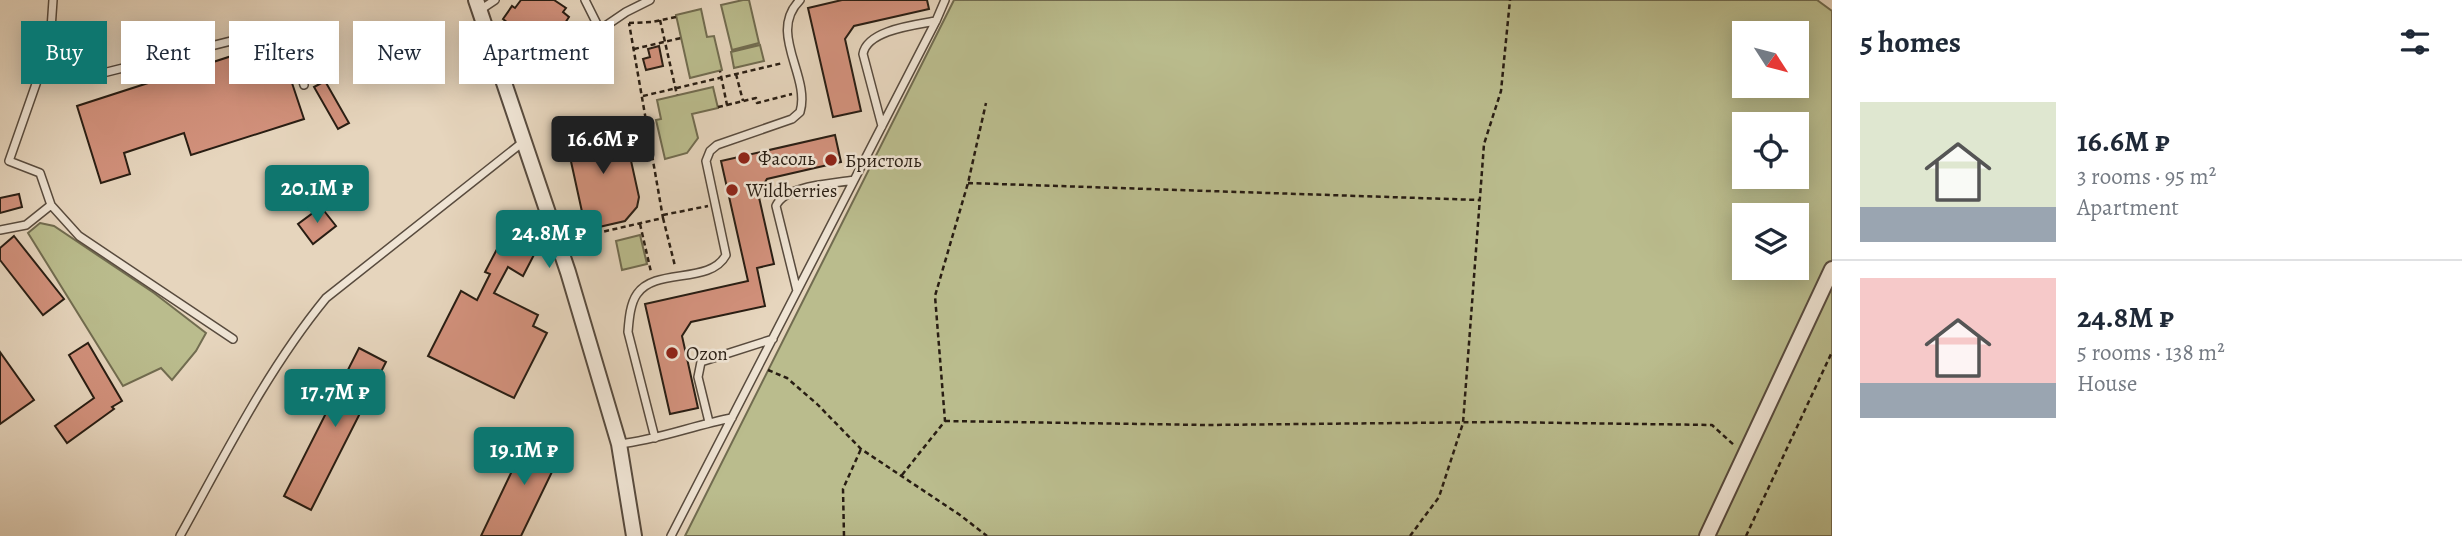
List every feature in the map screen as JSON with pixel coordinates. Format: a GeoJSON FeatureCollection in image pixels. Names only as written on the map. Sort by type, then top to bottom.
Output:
{"type":"FeatureCollection","features":[{"type":"Feature","properties":{"kind":"street"},"geometry":{"type":"LineString","coordinates":[[505,84],[557,240],[619,444],[634,536]]}},
{"type":"Feature","properties":{"kind":"street"},"geometry":{"type":"LineString","coordinates":[[1707,536],[1832,269]]}},
{"type":"Feature","properties":{"kind":"lane"},"geometry":{"type":"LineString","coordinates":[[52,21],[53,0]]}},
{"type":"Feature","properties":{"kind":"lane"},"geometry":{"type":"LineString","coordinates":[[478,5],[495,0]]}},
{"type":"Feature","properties":{"kind":"lane"},"geometry":{"type":"LineString","coordinates":[[585,0],[596,21]]}},
{"type":"Feature","properties":{"kind":"lane"},"geometry":{"type":"LineString","coordinates":[[613,21],[650,0]]}},
{"type":"Feature","properties":{"kind":"lane"},"geometry":{"type":"LineString","coordinates":[[655,438],[628,332],[629,317],[638,293],[654,282],[713,269],[722,262],[726,254],[706,160],[717,145],[792,119],[800,112],[803,103],[786,33],[790,15],[800,0]]}},
{"type":"Feature","properties":{"kind":"lane"},"geometry":{"type":"LineString","coordinates":[[671,536],[936,21],[944,0]]}},
{"type":"Feature","properties":{"kind":"lane"},"geometry":{"type":"LineString","coordinates":[[882,127],[863,54],[864,46],[874,37],[888,32],[936,21]]}},
{"type":"Feature","properties":{"kind":"lane"},"geometry":{"type":"LineString","coordinates":[[107,72],[286,27],[304,85]]}},
{"type":"Feature","properties":{"kind":"lane"},"geometry":{"type":"LineString","coordinates":[[9,161],[35,84]]}},
{"type":"Feature","properties":{"kind":"lane"},"geometry":{"type":"LineString","coordinates":[[180,536],[270,377],[305,323],[326,298],[523,142]]}},
{"type":"Feature","properties":{"kind":"lane"},"geometry":{"type":"LineString","coordinates":[[0,164],[9,161],[40,173],[51,205],[79,236],[233,339]]}},
{"type":"Feature","properties":{"kind":"lane"},"geometry":{"type":"LineString","coordinates":[[797,292],[776,205],[778,200],[790,191],[854,180]]}},
{"type":"Feature","properties":{"kind":"lane"},"geometry":{"type":"LineString","coordinates":[[0,230],[26,225],[51,205]]}},
{"type":"Feature","properties":{"kind":"lane"},"geometry":{"type":"LineString","coordinates":[[709,422],[698,377],[701,362],[774,339]]}},
{"type":"Feature","properties":{"kind":"lane"},"geometry":{"type":"LineString","coordinates":[[619,444],[655,438],[732,418]]}},
{"type":"Feature","properties":{"kind":"path"},"geometry":{"type":"LineString","coordinates":[[1410,536],[1439,497],[1463,423],[1485,144],[1501,91],[1510,0]]}},
{"type":"Feature","properties":{"kind":"path"},"geometry":{"type":"LineString","coordinates":[[626,12],[663,217],[678,276]]}},
{"type":"Feature","properties":{"kind":"path"},"geometry":{"type":"LineString","coordinates":[[629,23],[676,17]]}},
{"type":"Feature","properties":{"kind":"path"},"geometry":{"type":"LineString","coordinates":[[660,20],[677,95]]}},
{"type":"Feature","properties":{"kind":"path"},"geometry":{"type":"LineString","coordinates":[[634,49],[681,38]]}},
{"type":"Feature","properties":{"kind":"path"},"geometry":{"type":"LineString","coordinates":[[643,96],[793,61]]}},
{"type":"Feature","properties":{"kind":"path"},"geometry":{"type":"LineString","coordinates":[[720,71],[727,105]]}},
{"type":"Feature","properties":{"kind":"path"},"geometry":{"type":"LineString","coordinates":[[736,74],[743,101]]}},
{"type":"Feature","properties":{"kind":"path"},"geometry":{"type":"LineString","coordinates":[[718,107],[756,98],[757,103],[801,92]]}},
{"type":"Feature","properties":{"kind":"path"},"geometry":{"type":"LineString","coordinates":[[902,475],[945,421],[935,296],[968,183],[986,103]]}},
{"type":"Feature","properties":{"kind":"path"},"geometry":{"type":"LineString","coordinates":[[968,183],[1480,201]]}},
{"type":"Feature","properties":{"kind":"path"},"geometry":{"type":"LineString","coordinates":[[557,240],[577,239],[716,205]]}},
{"type":"Feature","properties":{"kind":"path"},"geometry":{"type":"LineString","coordinates":[[640,224],[654,282]]}},
{"type":"Feature","properties":{"kind":"path"},"geometry":{"type":"LineString","coordinates":[[1746,536],[1832,352]]}},
{"type":"Feature","properties":{"kind":"path"},"geometry":{"type":"LineString","coordinates":[[759,366],[787,378],[861,449],[960,514],[987,536]]}},
{"type":"Feature","properties":{"kind":"path"},"geometry":{"type":"LineString","coordinates":[[945,421],[1206,425],[1713,425],[1745,455]]}},
{"type":"Feature","properties":{"kind":"path"},"geometry":{"type":"LineString","coordinates":[[844,536],[843,489],[861,449]]}},
{"type":"Feature","properties":{"kind":"green space"},"geometry":{"type":"Polygon","coordinates":[[[749,0],[759,43],[732,50],[721,5],[749,0]]]}},
{"type":"Feature","properties":{"kind":"green space"},"geometry":{"type":"Polygon","coordinates":[[[954,0],[1817,0],[1832,11],[1832,536],[685,536],[954,0]]]}},
{"type":"Feature","properties":{"kind":"green space"},"geometry":{"type":"Polygon","coordinates":[[[701,9],[707,37],[714,36],[722,70],[690,78],[676,15],[701,9]]]}},
{"type":"Feature","properties":{"kind":"green space"},"geometry":{"type":"Polygon","coordinates":[[[760,45],[764,61],[734,68],[731,52],[760,45]]]}},
{"type":"Feature","properties":{"kind":"green space"},"geometry":{"type":"Polygon","coordinates":[[[713,87],[718,108],[692,114],[698,138],[687,153],[665,159],[656,120],[661,119],[657,100],[713,87]]]}},
{"type":"Feature","properties":{"kind":"green space"},"geometry":{"type":"Polygon","coordinates":[[[40,223],[54,226],[154,293],[206,333],[196,351],[172,380],[161,368],[123,386],[28,233],[40,223]]]}},
{"type":"Feature","properties":{"kind":"green space"},"geometry":{"type":"Polygon","coordinates":[[[640,235],[647,264],[622,270],[616,241],[640,235]]]}},
{"type":"Feature","properties":{"kind":"building"},"geometry":{"type":"Polygon","coordinates":[[[521,0],[554,0],[566,8],[563,12],[569,17],[566,21],[503,19],[512,6],[515,8],[521,0]]]}},
{"type":"Feature","properties":{"kind":"building"},"geometry":{"type":"Polygon","coordinates":[[[842,0],[927,0],[929,9],[854,26],[845,39],[861,111],[833,117],[808,8],[842,0]]]}},
{"type":"Feature","properties":{"kind":"building"},"geometry":{"type":"Polygon","coordinates":[[[659,46],[663,66],[646,70],[643,59],[650,57],[648,49],[659,46]]]}},
{"type":"Feature","properties":{"kind":"building"},"geometry":{"type":"Polygon","coordinates":[[[229,57],[229,84],[292,84],[304,119],[191,155],[184,133],[124,153],[130,174],[101,183],[77,106],[145,84],[215,84],[215,61],[229,57]]]}},
{"type":"Feature","properties":{"kind":"building"},"geometry":{"type":"Polygon","coordinates":[[[327,84],[349,123],[338,129],[314,87],[327,84]]]}},
{"type":"Feature","properties":{"kind":"building"},"geometry":{"type":"Polygon","coordinates":[[[604,126],[621,131],[626,138],[639,197],[637,207],[625,221],[586,230],[565,134],[604,126]]]}},
{"type":"Feature","properties":{"kind":"building"},"geometry":{"type":"Polygon","coordinates":[[[835,135],[841,162],[767,179],[758,193],[774,264],[757,268],[765,306],[691,322],[682,336],[698,408],[670,414],[645,304],[748,281],[721,161],[835,135]]]}},
{"type":"Feature","properties":{"kind":"building"},"geometry":{"type":"Polygon","coordinates":[[[19,194],[22,207],[0,213],[0,198],[19,194]]]}},
{"type":"Feature","properties":{"kind":"building"},"geometry":{"type":"Polygon","coordinates":[[[321,207],[336,226],[313,244],[298,224],[321,207]]]}},
{"type":"Feature","properties":{"kind":"building"},"geometry":{"type":"Polygon","coordinates":[[[507,230],[538,247],[523,276],[508,267],[494,293],[538,315],[533,326],[547,333],[514,398],[428,356],[461,291],[477,300],[490,274],[485,272],[507,230]]]}},
{"type":"Feature","properties":{"kind":"building"},"geometry":{"type":"Polygon","coordinates":[[[14,236],[64,299],[43,315],[0,260],[0,248],[14,236]]]}},
{"type":"Feature","properties":{"kind":"building"},"geometry":{"type":"Polygon","coordinates":[[[88,343],[122,401],[67,443],[55,426],[94,398],[69,355],[88,343]]]}},
{"type":"Feature","properties":{"kind":"building"},"geometry":{"type":"Polygon","coordinates":[[[359,348],[386,362],[311,510],[284,496],[359,348]]]}},
{"type":"Feature","properties":{"kind":"building"},"geometry":{"type":"Polygon","coordinates":[[[0,352],[34,400],[0,424],[0,352]]]}},
{"type":"Feature","properties":{"kind":"building"},"geometry":{"type":"Polygon","coordinates":[[[531,431],[564,447],[521,536],[481,536],[531,431]]]}},
{"type":"Feature","properties":{"kind":"place","name":"Фасоль"},"geometry":{"type":"Point","coordinates":[744,158]}},
{"type":"Feature","properties":{"kind":"place","name":"Бристоль"},"geometry":{"type":"Point","coordinates":[831,160]}},
{"type":"Feature","properties":{"kind":"place","name":"Wildberries"},"geometry":{"type":"Point","coordinates":[732,190]}},
{"type":"Feature","properties":{"kind":"place","name":"Ozon"},"geometry":{"type":"Point","coordinates":[672,353]}}]}
